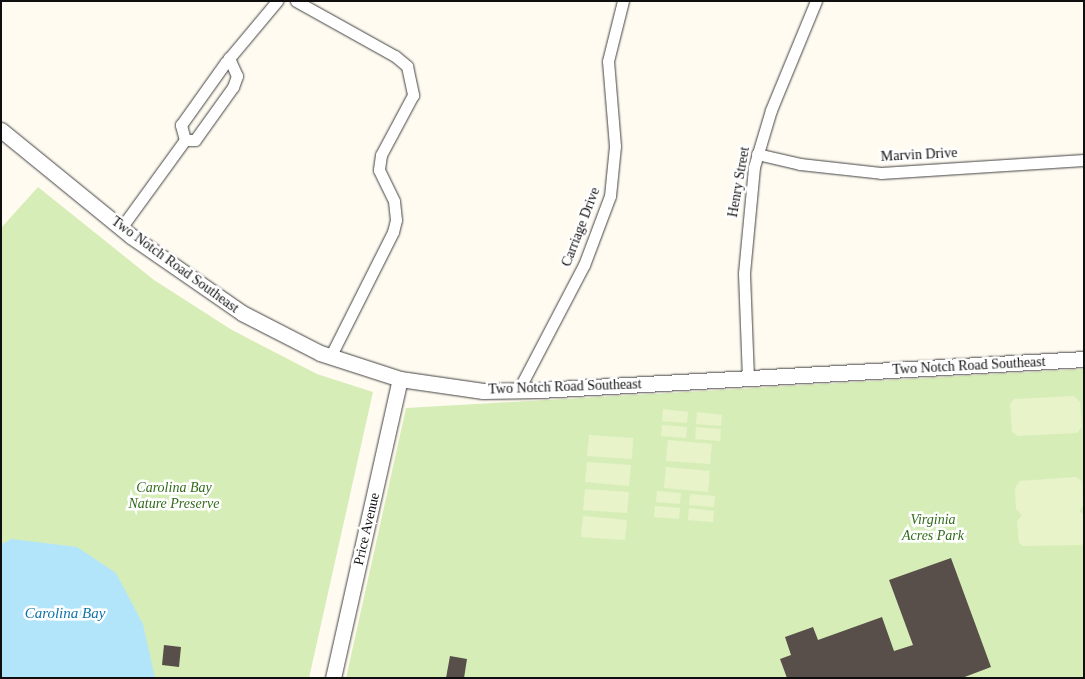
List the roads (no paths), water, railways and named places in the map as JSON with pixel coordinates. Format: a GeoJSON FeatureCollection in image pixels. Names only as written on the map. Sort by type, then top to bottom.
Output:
{"type":"FeatureCollection","features":[{"type":"Feature","properties":{"kind":"street"},"geometry":{"type":"LineString","coordinates":[[185,140],[181,125],[229,58],[277,1]]}},
{"type":"Feature","properties":{"kind":"street"},"geometry":{"type":"LineString","coordinates":[[296,1],[395,56],[407,66],[413,95],[381,155],[379,170],[394,202],[396,220],[393,232],[330,357]]}},
{"type":"Feature","properties":{"kind":"street","name":"Carriage Drive"},"geometry":{"type":"LineString","coordinates":[[518,391],[584,265],[610,196],[615,146],[608,60],[623,1]]}},
{"type":"Feature","properties":{"kind":"street","name":"Henry Street"},"geometry":{"type":"LineString","coordinates":[[748,378],[745,248],[757,154],[781,82],[816,1]]}},
{"type":"Feature","properties":{"kind":"street"},"geometry":{"type":"LineString","coordinates":[[185,140],[195,140],[232,87],[237,76],[229,58]]}},
{"type":"Feature","properties":{"kind":"street","name":"Two Notch Road Southeast"},"geometry":{"type":"LineString","coordinates":[[1,130],[121,228],[242,313],[330,357],[400,379],[455,388],[518,391],[1084,359]]}},
{"type":"Feature","properties":{"kind":"street"},"geometry":{"type":"LineString","coordinates":[[121,228],[185,140]]}},
{"type":"Feature","properties":{"kind":"street","name":"Marvin Drive"},"geometry":{"type":"LineString","coordinates":[[757,154],[800,164],[881,173],[1084,160]]}},
{"type":"Feature","properties":{"kind":"street","name":"Price Avenue"},"geometry":{"type":"LineString","coordinates":[[333,678],[400,379]]}},
{"type":"Feature","properties":{"kind":"water","name":"Carolina Bay"},"geometry":{"type":"Polygon","coordinates":[[[12,539],[77,547],[116,573],[143,624],[155,678],[1,678],[1,544],[12,539]]]}},
{"type":"Feature","properties":{"kind":"park label","name":"Carolina Bay Nature Preserve"},"geometry":{"type":"Point","coordinates":[174,496]}},
{"type":"Feature","properties":{"kind":"park label","name":"Virginia Acres Park"},"geometry":{"type":"Point","coordinates":[933,528]}}]}
